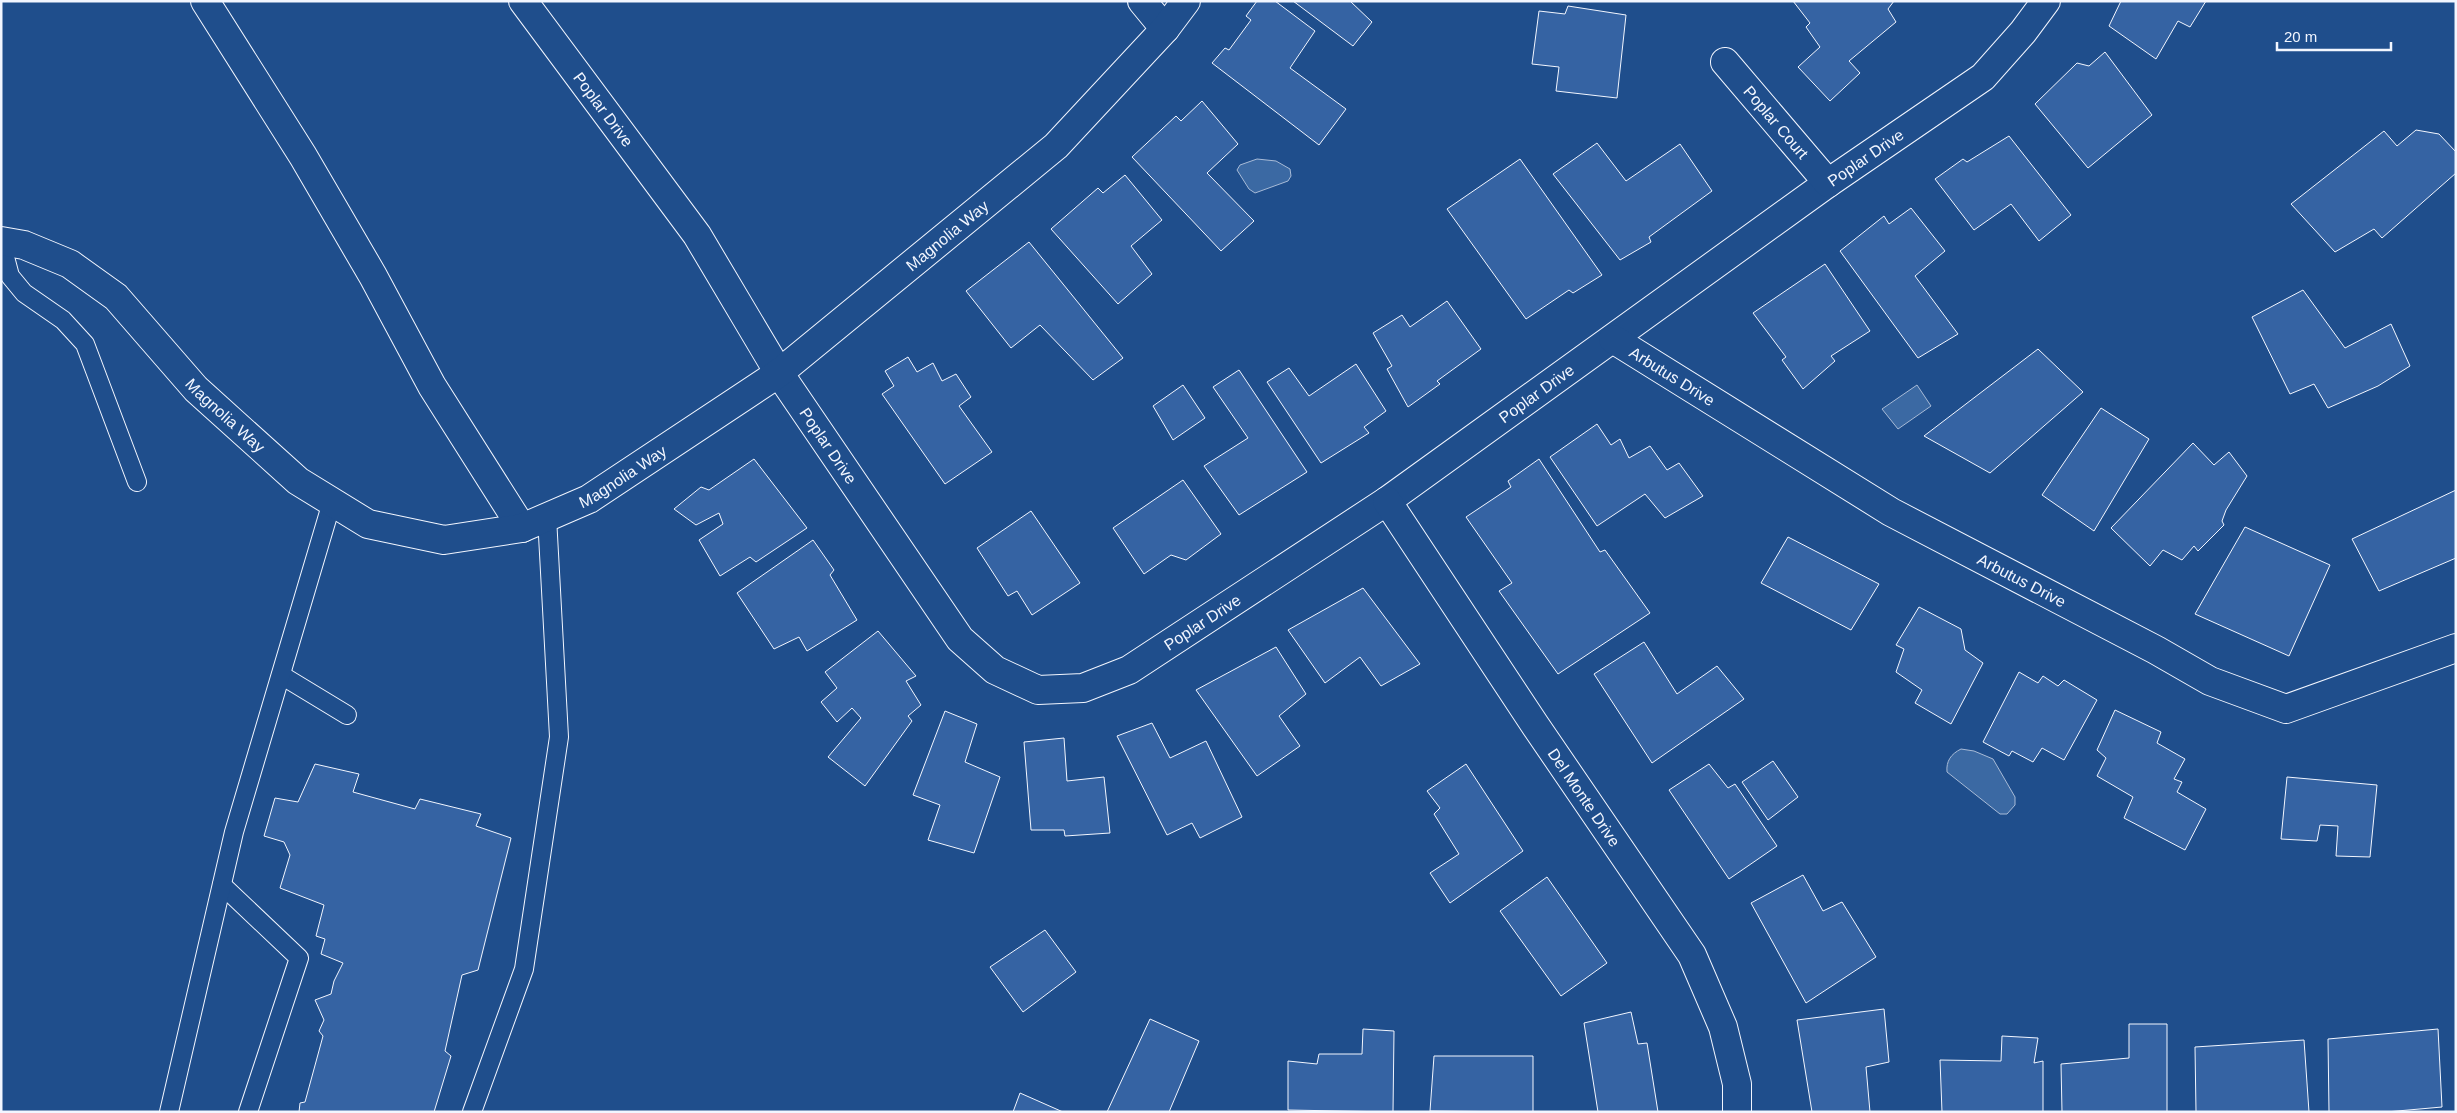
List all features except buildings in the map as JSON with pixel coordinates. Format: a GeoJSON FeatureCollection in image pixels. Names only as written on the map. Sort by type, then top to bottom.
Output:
{"type":"FeatureCollection","features":[{"type":"Feature","properties":{"kind":"street"},"geometry":{"type":"LineString","coordinates":[[205,1],[303,156],[373,276],[432,386],[522,528]]}},
{"type":"Feature","properties":{"kind":"street","name":"Poplar Drive"},"geometry":{"type":"LineString","coordinates":[[523,1],[697,235],[779,372],[960,639],[995,670],[1038,690],[1083,688],[1129,670],[1387,500],[1828,183],[1982,77],[2023,32],[2046,1]]}},
{"type":"Feature","properties":{"kind":"street"},"geometry":{"type":"LineString","coordinates":[[1142,1],[1165,29]]}},
{"type":"Feature","properties":{"kind":"street","name":"Magnolia Way"},"geometry":{"type":"LineString","coordinates":[[1,242],[24,245],[70,264],[116,297],[196,389],[298,480],[368,524],[444,540],[522,528],[589,499],[779,372],[1056,146],[1165,29],[1186,1]]}},
{"type":"Feature","properties":{"kind":"street","name":"Poplar Court"},"geometry":{"type":"LineString","coordinates":[[1725,62],[1828,183]]}},
{"type":"Feature","properties":{"kind":"street","name":"Arbutus Drive"},"geometry":{"type":"LineString","coordinates":[[1613,339],[1891,512],[2156,650],[2210,681],[2277,706],[2286,709],[2456,648]]}},
{"type":"Feature","properties":{"kind":"street","name":"Del Monte Drive"},"geometry":{"type":"LineString","coordinates":[[1387,500],[1535,725],[1692,955],[1723,1027],[1737,1084],[1738,1112]]}},
{"type":"Feature","properties":{"kind":"lane"},"geometry":{"type":"LineString","coordinates":[[1,242],[10,276],[24,293],[63,320],[85,344],[137,482]]}},
{"type":"Feature","properties":{"kind":"lane"},"geometry":{"type":"LineString","coordinates":[[169,1112],[234,832],[332,502]]}},
{"type":"Feature","properties":{"kind":"lane"},"geometry":{"type":"LineString","coordinates":[[472,1112],[524,969],[559,737],[547,517]]}},
{"type":"Feature","properties":{"kind":"lane"},"geometry":{"type":"LineString","coordinates":[[281,675],[347,715]]}},
{"type":"Feature","properties":{"kind":"lane"},"geometry":{"type":"LineString","coordinates":[[222,885],[299,958],[248,1112]]}},
{"type":"Feature","properties":{"kind":"water"},"geometry":{"type":"Polygon","coordinates":[[[1257,159],[1276,161],[1290,169],[1291,176],[1288,181],[1255,193],[1249,189],[1237,170],[1240,165],[1257,159]]]}},
{"type":"Feature","properties":{"kind":"water"},"geometry":{"type":"Polygon","coordinates":[[[1917,385],[1931,406],[1898,429],[1882,409],[1917,385]]]}},
{"type":"Feature","properties":{"kind":"water"},"geometry":{"type":"Polygon","coordinates":[[[1961,749],[1974,751],[1993,759],[2015,797],[2015,805],[2007,814],[2000,814],[1947,772],[1947,764],[1950,758],[1961,749]]]}}]}
